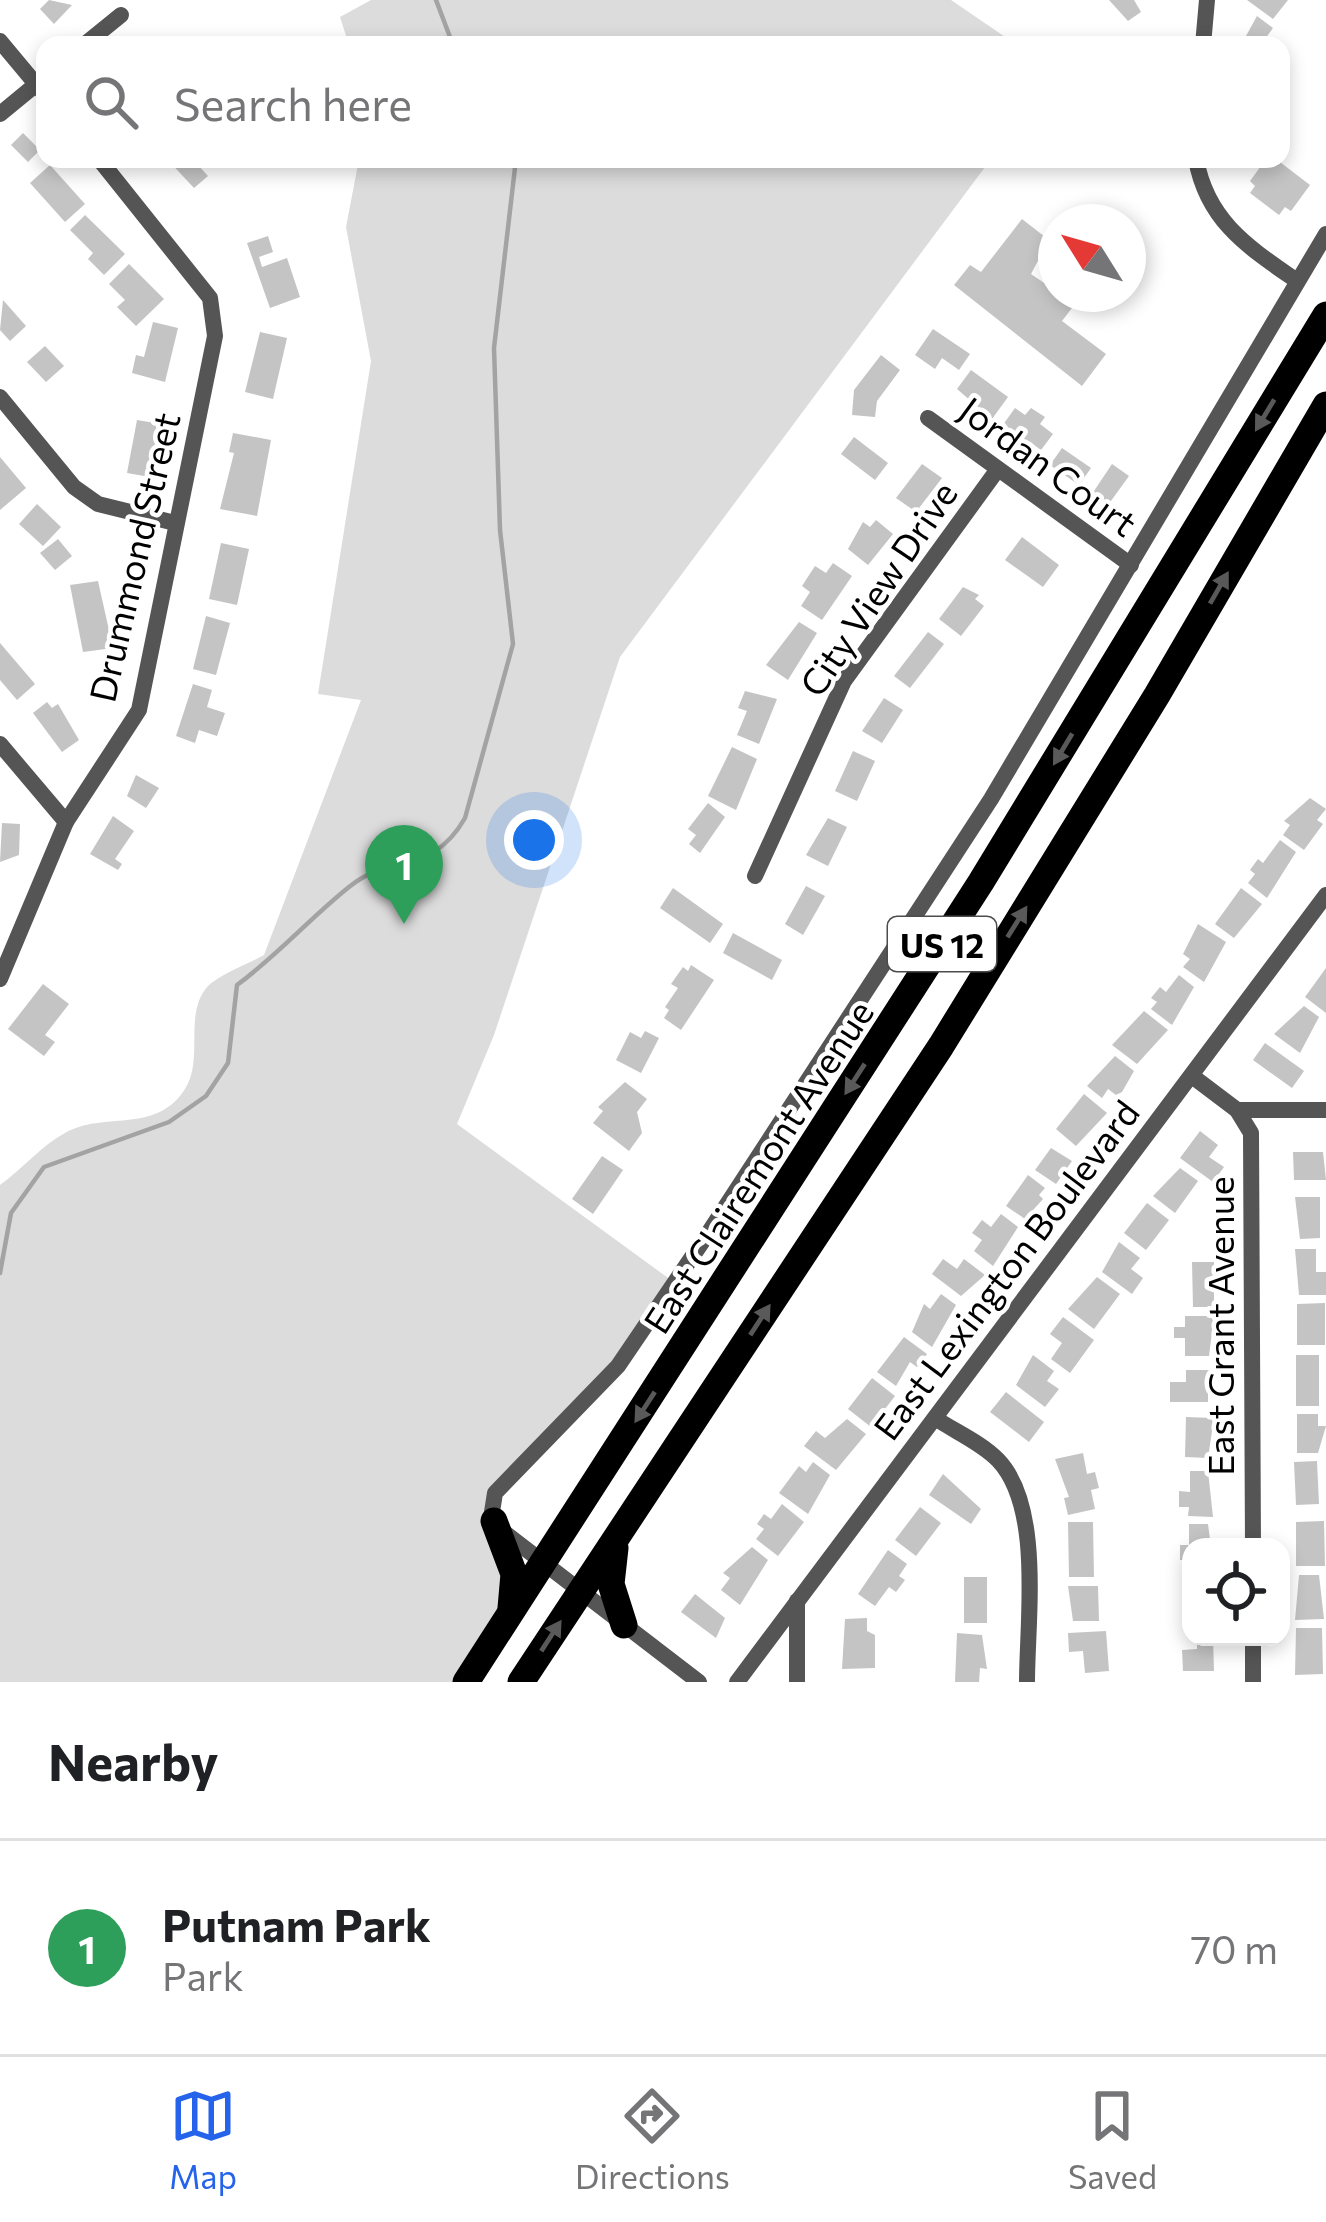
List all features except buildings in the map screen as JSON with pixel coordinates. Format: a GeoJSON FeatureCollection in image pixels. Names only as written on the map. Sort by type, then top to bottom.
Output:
{"type":"FeatureCollection","features":[{"type":"Feature","properties":{"kind":"main road","name":"East Clairemont Avenue"},"geometry":{"type":"LineString","coordinates":[[466,1682],[981,882],[1326,315]]}},
{"type":"Feature","properties":{"kind":"main road","name":"US 12"},"geometry":{"type":"LineString","coordinates":[[521,1682],[941,1046],[1157,694],[1326,405]]}},
{"type":"Feature","properties":{"kind":"main road"},"geometry":{"type":"LineString","coordinates":[[494,1521],[514,1574],[511,1614]]}},
{"type":"Feature","properties":{"kind":"main road"},"geometry":{"type":"LineString","coordinates":[[616,1536],[611,1584],[624,1625]]}},
{"type":"Feature","properties":{"kind":"street"},"geometry":{"type":"LineString","coordinates":[[1204,36],[1207,0]]}},
{"type":"Feature","properties":{"kind":"street"},"geometry":{"type":"LineString","coordinates":[[95,36],[121,15]]}},
{"type":"Feature","properties":{"kind":"street"},"geometry":{"type":"LineString","coordinates":[[0,40],[36,79]]}},
{"type":"Feature","properties":{"kind":"street"},"geometry":{"type":"LineString","coordinates":[[0,114],[36,89]]}},
{"type":"Feature","properties":{"kind":"street","name":"Drummond Street"},"geometry":{"type":"LineString","coordinates":[[0,979],[67,822],[139,710],[215,336],[210,298],[106,168]]}},
{"type":"Feature","properties":{"kind":"street"},"geometry":{"type":"LineString","coordinates":[[1198,168],[1209,206],[1224,226],[1297,281]]}},
{"type":"Feature","properties":{"kind":"street"},"geometry":{"type":"LineString","coordinates":[[699,1682],[494,1521],[492,1503],[501,1484],[618,1366],[709,1232],[929,897],[1326,234]]}},
{"type":"Feature","properties":{"kind":"street"},"geometry":{"type":"LineString","coordinates":[[0,397],[74,487],[98,504],[175,523]]}},
{"type":"Feature","properties":{"kind":"street","name":"Jordan Court"},"geometry":{"type":"LineString","coordinates":[[928,418],[1131,566]]}},
{"type":"Feature","properties":{"kind":"street","name":"City View Drive"},"geometry":{"type":"LineString","coordinates":[[755,876],[844,681],[998,470]]}},
{"type":"Feature","properties":{"kind":"street"},"geometry":{"type":"LineString","coordinates":[[0,744],[67,822]]}},
{"type":"Feature","properties":{"kind":"street","name":"East Lexington Boulevard"},"geometry":{"type":"LineString","coordinates":[[736,1682],[1326,895]]}},
{"type":"Feature","properties":{"kind":"street"},"geometry":{"type":"LineString","coordinates":[[1192,1076],[1237,1110],[1326,1110]]}},
{"type":"Feature","properties":{"kind":"street","name":"East Grant Avenue"},"geometry":{"type":"LineString","coordinates":[[1237,1110],[1251,1133],[1253,1538]]}},
{"type":"Feature","properties":{"kind":"street"},"geometry":{"type":"LineString","coordinates":[[935,1418],[998,1461],[1020,1498],[1028,1549],[1027,1682]]}},
{"type":"Feature","properties":{"kind":"street"},"geometry":{"type":"LineString","coordinates":[[796,1600],[796,1682]]}},
{"type":"Feature","properties":{"kind":"street"},"geometry":{"type":"LineString","coordinates":[[1253,1646],[1253,1682]]}},
{"type":"Feature","properties":{"kind":"shaded area"},"geometry":{"type":"Polygon","coordinates":[[[371,0],[951,0],[1004,36],[346,36],[340,17],[371,0]]]}},
{"type":"Feature","properties":{"kind":"shaded area"},"geometry":{"type":"Polygon","coordinates":[[[357,168],[984,168],[620,657],[494,1035],[457,1124],[675,1283],[640,1336],[495,1493],[514,1574],[463,1682],[0,1682],[0,1185],[65,1133],[157,1113],[183,1092],[193,1066],[200,998],[213,982],[264,955],[361,700],[318,694],[371,361],[346,227],[357,168]]]}},
{"type":"Feature","properties":{"kind":"waterway"},"geometry":{"type":"LineString","coordinates":[[436,0],[450,36]]}},
{"type":"Feature","properties":{"kind":"waterway"},"geometry":{"type":"LineString","coordinates":[[0,1273],[11,1213],[44,1167],[169,1122],[206,1096],[228,1063],[237,985],[349,887],[365,876],[439,848],[465,818],[513,644],[500,530],[494,348],[515,168]]}},
{"type":"Feature","properties":{"kind":"place","name":"Putnam Park"},"geometry":{"type":"Point","coordinates":[404,924]}}]}
